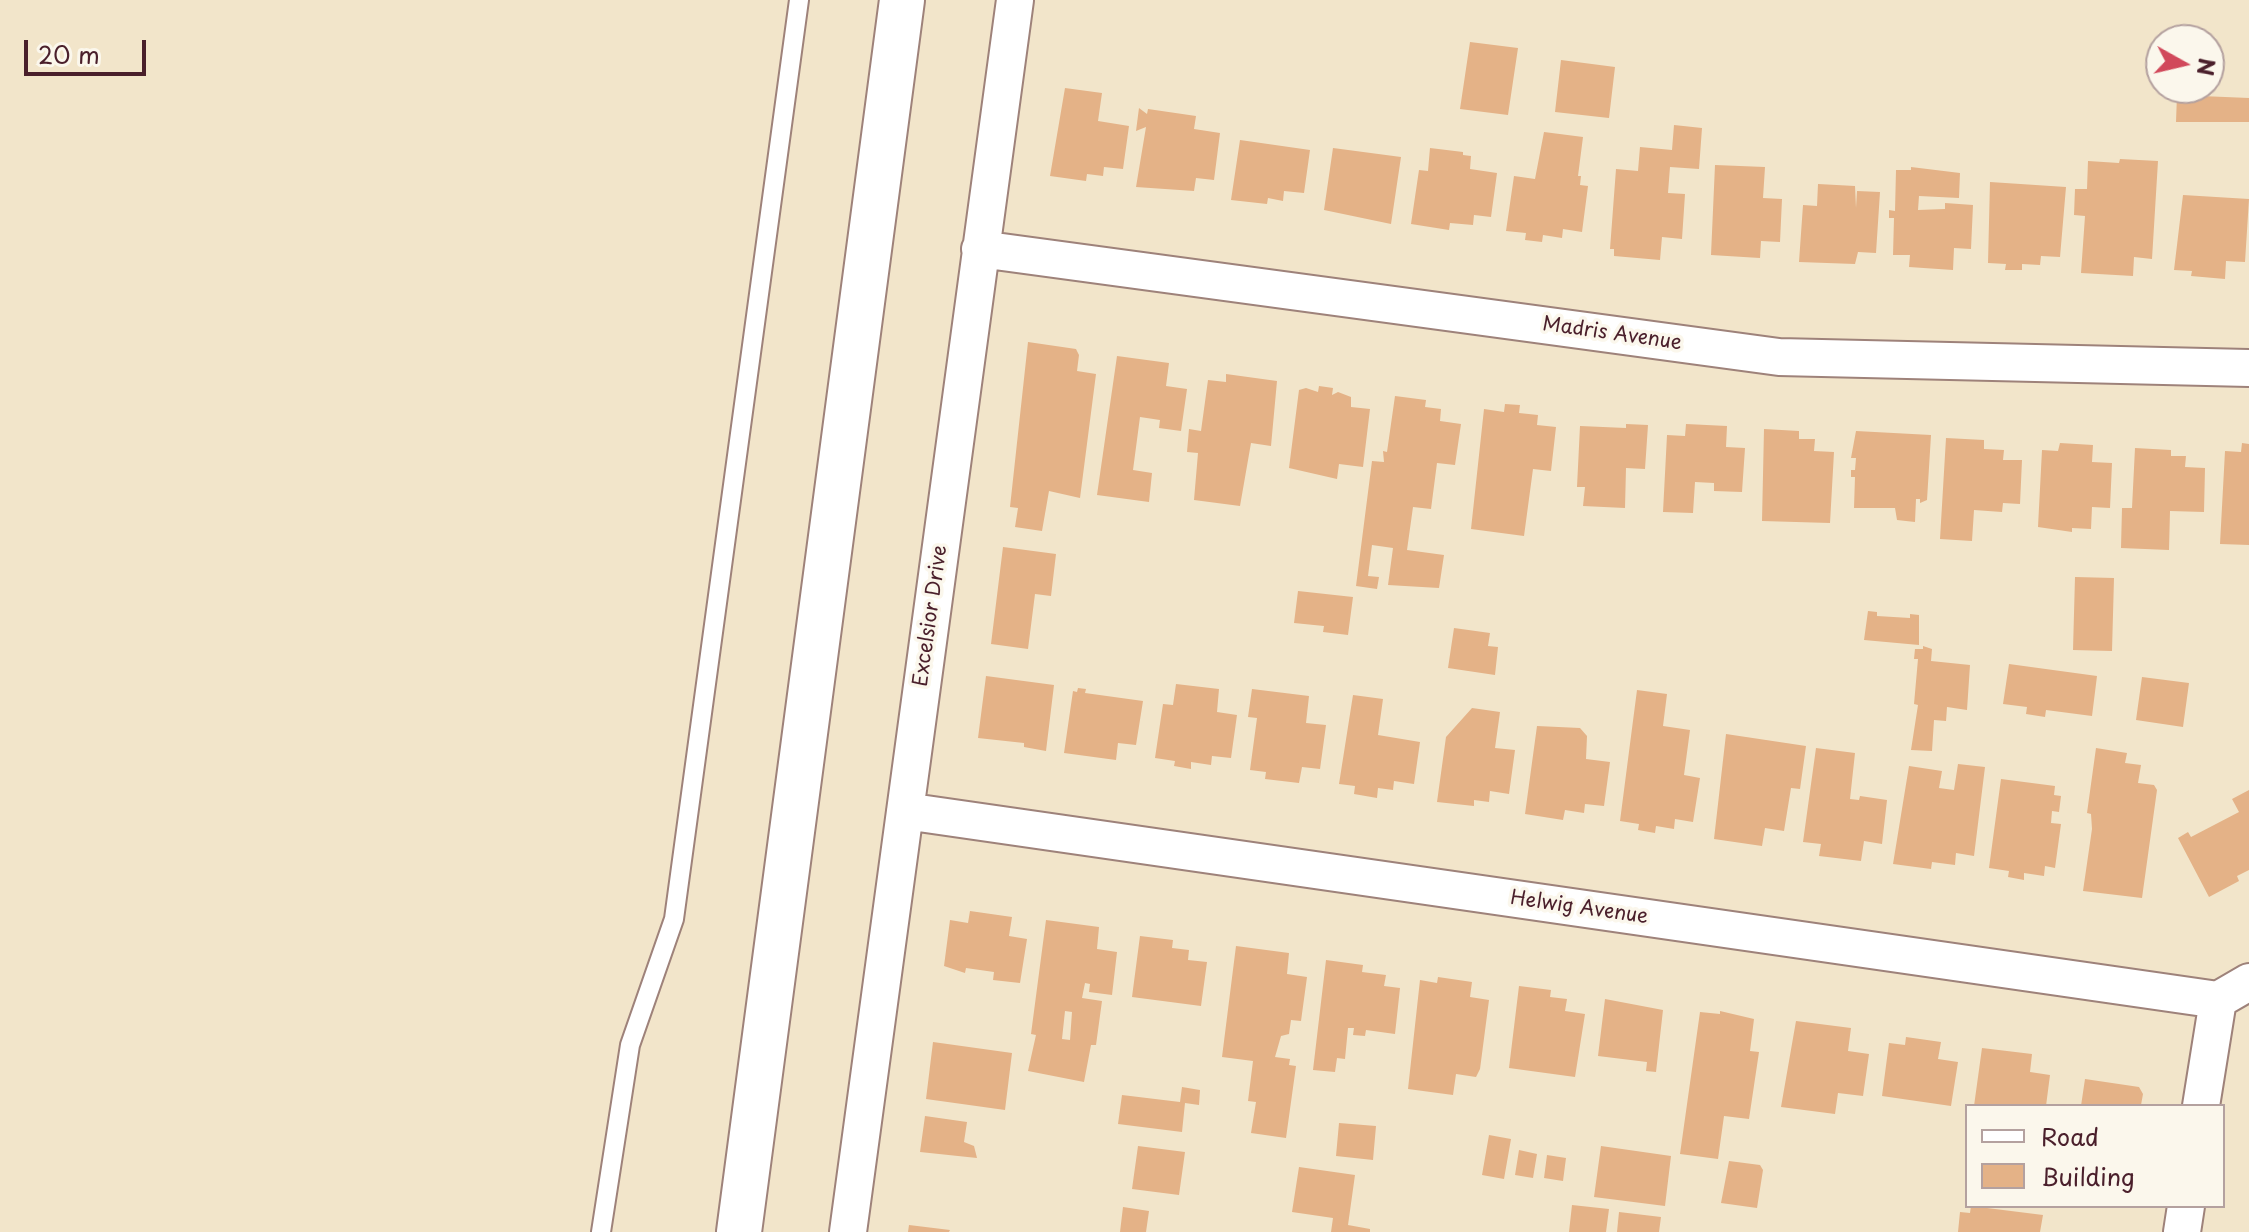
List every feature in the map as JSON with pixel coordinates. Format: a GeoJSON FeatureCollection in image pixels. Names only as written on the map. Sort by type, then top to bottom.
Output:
{"type":"FeatureCollection","features":[{"type":"Feature","properties":{"kind":"main road"},"geometry":{"type":"LineString","coordinates":[[739,1232],[902,0]]}},
{"type":"Feature","properties":{"kind":"street","name":"Excelsior Drive"},"geometry":{"type":"LineString","coordinates":[[848,1232],[1015,0]]}},
{"type":"Feature","properties":{"kind":"street","name":"Madris Avenue"},"geometry":{"type":"LineString","coordinates":[[980,249],[1779,357],[2249,368]]}},
{"type":"Feature","properties":{"kind":"street","name":"Helwig Avenue"},"geometry":{"type":"LineString","coordinates":[[905,811],[2218,1000]]}},
{"type":"Feature","properties":{"kind":"street"},"geometry":{"type":"LineString","coordinates":[[2201,1104],[2218,1000],[2249,982]]}},
{"type":"Feature","properties":{"kind":"street"},"geometry":{"type":"LineString","coordinates":[[2182,1232],[2186,1208]]}},
{"type":"Feature","properties":{"kind":"lane"},"geometry":{"type":"LineString","coordinates":[[601,1232],[630,1045],[674,919],[799,0]]}},
{"type":"Feature","properties":{"kind":"building"},"geometry":{"type":"Polygon","coordinates":[[[1470,42],[1518,48],[1508,115],[1460,109],[1470,42]]]}},
{"type":"Feature","properties":{"kind":"building"},"geometry":{"type":"Polygon","coordinates":[[[1561,60],[1615,67],[1609,118],[1555,112],[1561,60]]]}},
{"type":"Feature","properties":{"kind":"building"},"geometry":{"type":"Polygon","coordinates":[[[1065,88],[1102,93],[1098,121],[1129,126],[1123,169],[1104,167],[1103,176],[1087,174],[1086,181],[1050,176],[1065,88]]]}},
{"type":"Feature","properties":{"kind":"building"},"geometry":{"type":"Polygon","coordinates":[[[2225,97],[2249,98],[2249,122],[2176,122],[2177,104],[2225,104],[2225,97]]]}},
{"type":"Feature","properties":{"kind":"building"},"geometry":{"type":"Polygon","coordinates":[[[1139,108],[1147,114],[1148,109],[1196,116],[1194,129],[1220,133],[1214,180],[1196,178],[1194,191],[1136,187],[1146,127],[1136,131],[1139,108]]]}},
{"type":"Feature","properties":{"kind":"building"},"geometry":{"type":"Polygon","coordinates":[[[1674,125],[1702,128],[1699,169],[1670,167],[1668,193],[1685,194],[1682,239],[1662,237],[1660,260],[1614,256],[1614,249],[1610,249],[1616,169],[1638,171],[1640,147],[1672,150],[1674,125]]]}},
{"type":"Feature","properties":{"kind":"building"},"geometry":{"type":"Polygon","coordinates":[[[1544,132],[1583,137],[1578,176],[1581,176],[1580,185],[1588,186],[1582,232],[1563,229],[1562,238],[1543,235],[1542,242],[1525,240],[1526,233],[1506,231],[1514,176],[1535,179],[1544,132]]]}},
{"type":"Feature","properties":{"kind":"building"},"geometry":{"type":"Polygon","coordinates":[[[1240,140],[1310,150],[1304,193],[1284,191],[1283,201],[1268,198],[1267,204],[1231,200],[1240,140]]]}},
{"type":"Feature","properties":{"kind":"building"},"geometry":{"type":"Polygon","coordinates":[[[1333,148],[1401,157],[1391,224],[1324,210],[1333,148]]]}},
{"type":"Feature","properties":{"kind":"building"},"geometry":{"type":"Polygon","coordinates":[[[1430,148],[1463,152],[1463,155],[1471,156],[1470,169],[1497,173],[1491,217],[1474,215],[1473,225],[1450,223],[1449,230],[1411,224],[1419,170],[1428,171],[1430,148]]]}},
{"type":"Feature","properties":{"kind":"building"},"geometry":{"type":"Polygon","coordinates":[[[2120,159],[2158,161],[2152,259],[2134,257],[2133,276],[2081,273],[2085,216],[2074,215],[2075,189],[2087,189],[2088,161],[2119,163],[2120,159]]]}},
{"type":"Feature","properties":{"kind":"building"},"geometry":{"type":"Polygon","coordinates":[[[1715,165],[1765,167],[1763,198],[1782,199],[1780,242],[1761,241],[1760,258],[1711,255],[1715,165]]]}},
{"type":"Feature","properties":{"kind":"building"},"geometry":{"type":"Polygon","coordinates":[[[1911,167],[1960,173],[1959,198],[1919,196],[1918,210],[1945,209],[1945,203],[1973,205],[1971,249],[1954,248],[1953,270],[1909,267],[1910,255],[1893,255],[1894,218],[1889,218],[1889,210],[1895,211],[1896,170],[1911,170],[1911,167]]]}},
{"type":"Feature","properties":{"kind":"building"},"geometry":{"type":"Polygon","coordinates":[[[1990,182],[2066,187],[2060,257],[2041,256],[2040,265],[2022,264],[2022,270],[2005,270],[2006,264],[1988,263],[1990,182]]]}},
{"type":"Feature","properties":{"kind":"building"},"geometry":{"type":"Polygon","coordinates":[[[1818,184],[1855,186],[1856,208],[1857,191],[1880,192],[1876,253],[1858,252],[1855,264],[1799,262],[1803,205],[1817,206],[1818,184]]]}},
{"type":"Feature","properties":{"kind":"building"},"geometry":{"type":"Polygon","coordinates":[[[2183,195],[2249,199],[2245,262],[2226,261],[2225,279],[2191,276],[2192,271],[2174,270],[2183,195]]]}},
{"type":"Feature","properties":{"kind":"building"},"geometry":{"type":"Polygon","coordinates":[[[1028,342],[1076,349],[1079,355],[1077,371],[1096,374],[1080,498],[1049,491],[1042,531],[1015,527],[1018,508],[1010,507],[1028,342]]]}},
{"type":"Feature","properties":{"kind":"building"},"geometry":{"type":"Polygon","coordinates":[[[1117,356],[1169,363],[1166,386],[1187,389],[1181,431],[1159,428],[1160,420],[1140,417],[1133,470],[1152,473],[1149,502],[1097,495],[1117,356]]]}},
{"type":"Feature","properties":{"kind":"building"},"geometry":{"type":"Polygon","coordinates":[[[1226,374],[1277,381],[1271,446],[1251,443],[1240,506],[1194,500],[1198,453],[1187,452],[1189,429],[1201,431],[1208,380],[1226,382],[1226,374]]]}},
{"type":"Feature","properties":{"kind":"building"},"geometry":{"type":"Polygon","coordinates":[[[1319,386],[1333,388],[1332,395],[1338,392],[1351,397],[1351,407],[1370,409],[1363,467],[1339,464],[1337,479],[1289,468],[1299,390],[1306,388],[1318,392],[1319,386]]]}},
{"type":"Feature","properties":{"kind":"building"},"geometry":{"type":"Polygon","coordinates":[[[1395,396],[1426,400],[1425,407],[1441,409],[1440,421],[1461,424],[1455,465],[1437,463],[1431,509],[1413,507],[1407,550],[1444,555],[1439,588],[1388,585],[1393,548],[1372,545],[1368,576],[1379,577],[1377,589],[1356,586],[1372,461],[1384,462],[1383,451],[1387,452],[1395,396]]]}},
{"type":"Feature","properties":{"kind":"building"},"geometry":{"type":"Polygon","coordinates":[[[1505,404],[1520,405],[1519,413],[1538,415],[1537,425],[1556,427],[1551,471],[1533,469],[1524,536],[1471,529],[1484,409],[1504,412],[1505,404]]]}},
{"type":"Feature","properties":{"kind":"building"},"geometry":{"type":"Polygon","coordinates":[[[1626,424],[1648,425],[1645,469],[1626,468],[1625,508],[1583,506],[1585,487],[1577,487],[1580,426],[1626,428],[1626,424]]]}},
{"type":"Feature","properties":{"kind":"building"},"geometry":{"type":"Polygon","coordinates":[[[1686,424],[1727,426],[1726,447],[1745,448],[1742,492],[1714,491],[1714,483],[1695,482],[1693,513],[1663,512],[1667,435],[1685,436],[1686,424]]]}},
{"type":"Feature","properties":{"kind":"building"},"geometry":{"type":"Polygon","coordinates":[[[1764,429],[1799,431],[1799,439],[1815,439],[1814,451],[1834,452],[1830,523],[1762,521],[1764,429]]]}},
{"type":"Feature","properties":{"kind":"building"},"geometry":{"type":"Polygon","coordinates":[[[1856,431],[1931,435],[1927,500],[1920,503],[1920,499],[1916,499],[1915,522],[1897,520],[1895,508],[1854,508],[1855,477],[1851,477],[1851,470],[1855,470],[1856,458],[1851,458],[1856,431]]]}},
{"type":"Feature","properties":{"kind":"building"},"geometry":{"type":"Polygon","coordinates":[[[1946,438],[1984,440],[1984,449],[2004,450],[2003,460],[2022,460],[2020,504],[2003,503],[2002,512],[1974,510],[1972,541],[1940,539],[1946,438]]]}},
{"type":"Feature","properties":{"kind":"building"},"geometry":{"type":"Polygon","coordinates":[[[2060,443],[2093,445],[2092,462],[2112,463],[2110,508],[2092,507],[2091,529],[2072,528],[2072,532],[2038,527],[2042,450],[2058,451],[2060,443]]]}},
{"type":"Feature","properties":{"kind":"building"},"geometry":{"type":"Polygon","coordinates":[[[2242,443],[2249,444],[2249,545],[2220,544],[2225,451],[2241,452],[2242,443]]]}},
{"type":"Feature","properties":{"kind":"building"},"geometry":{"type":"Polygon","coordinates":[[[2135,448],[2171,450],[2171,456],[2186,456],[2185,467],[2205,468],[2204,512],[2170,511],[2169,550],[2121,548],[2122,508],[2132,508],[2135,448]]]}},
{"type":"Feature","properties":{"kind":"building"},"geometry":{"type":"Polygon","coordinates":[[[1003,547],[1056,554],[1051,596],[1035,594],[1028,649],[991,644],[1003,547]]]}},
{"type":"Feature","properties":{"kind":"building"},"geometry":{"type":"Polygon","coordinates":[[[2075,577],[2114,578],[2112,651],[2073,650],[2075,577]]]}},
{"type":"Feature","properties":{"kind":"building"},"geometry":{"type":"Polygon","coordinates":[[[1298,591],[1353,597],[1348,635],[1323,632],[1324,626],[1294,623],[1298,591]]]}},
{"type":"Feature","properties":{"kind":"building"},"geometry":{"type":"Polygon","coordinates":[[[1868,611],[1877,612],[1877,616],[1910,618],[1910,614],[1919,615],[1919,645],[1864,640],[1868,611]]]}},
{"type":"Feature","properties":{"kind":"building"},"geometry":{"type":"Polygon","coordinates":[[[1454,628],[1490,633],[1488,646],[1498,647],[1495,675],[1448,668],[1454,628]]]}},
{"type":"Feature","properties":{"kind":"building"},"geometry":{"type":"Polygon","coordinates":[[[1923,646],[1932,649],[1931,661],[1970,665],[1967,710],[1947,707],[1946,721],[1934,720],[1932,751],[1911,750],[1918,705],[1914,704],[1918,659],[1914,659],[1915,649],[1923,649],[1923,646]]]}},
{"type":"Feature","properties":{"kind":"building"},"geometry":{"type":"Polygon","coordinates":[[[2009,664],[2097,676],[2092,716],[2046,710],[2045,717],[2026,714],[2027,707],[2003,704],[2009,664]]]}},
{"type":"Feature","properties":{"kind":"building"},"geometry":{"type":"Polygon","coordinates":[[[986,676],[1054,685],[1046,751],[1024,747],[1024,743],[978,738],[986,676]]]}},
{"type":"Feature","properties":{"kind":"building"},"geometry":{"type":"Polygon","coordinates":[[[2142,677],[2189,683],[2183,727],[2136,720],[2142,677]]]}},
{"type":"Feature","properties":{"kind":"building"},"geometry":{"type":"Polygon","coordinates":[[[1176,684],[1219,689],[1217,712],[1237,715],[1231,758],[1212,756],[1211,765],[1191,762],[1191,769],[1174,766],[1175,761],[1155,758],[1163,704],[1173,705],[1176,684]]]}},
{"type":"Feature","properties":{"kind":"building"},"geometry":{"type":"Polygon","coordinates":[[[1078,688],[1086,689],[1085,693],[1143,701],[1136,745],[1118,743],[1116,760],[1064,753],[1073,691],[1077,692],[1078,688]]]}},
{"type":"Feature","properties":{"kind":"building"},"geometry":{"type":"Polygon","coordinates":[[[1252,689],[1309,696],[1306,723],[1326,725],[1320,769],[1302,767],[1299,783],[1265,779],[1266,772],[1250,770],[1257,718],[1248,717],[1252,689]]]}},
{"type":"Feature","properties":{"kind":"building"},"geometry":{"type":"Polygon","coordinates":[[[1637,690],[1667,694],[1663,726],[1690,730],[1684,775],[1700,778],[1693,822],[1675,819],[1674,829],[1656,826],[1655,833],[1638,830],[1639,824],[1620,821],[1637,690]]]}},
{"type":"Feature","properties":{"kind":"building"},"geometry":{"type":"Polygon","coordinates":[[[1353,695],[1383,699],[1378,735],[1420,742],[1414,784],[1394,781],[1393,790],[1378,788],[1377,798],[1354,794],[1355,786],[1339,784],[1353,695]]]}},
{"type":"Feature","properties":{"kind":"building"},"geometry":{"type":"Polygon","coordinates":[[[1472,708],[1500,712],[1495,748],[1515,750],[1509,794],[1490,791],[1489,802],[1474,800],[1474,806],[1437,802],[1446,737],[1472,708]]]}},
{"type":"Feature","properties":{"kind":"building"},"geometry":{"type":"Polygon","coordinates":[[[1537,726],[1580,728],[1587,736],[1586,759],[1610,762],[1604,806],[1585,804],[1584,813],[1565,810],[1563,820],[1525,814],[1537,726]]]}},
{"type":"Feature","properties":{"kind":"building"},"geometry":{"type":"Polygon","coordinates":[[[1726,734],[1806,746],[1800,789],[1791,788],[1784,831],[1765,828],[1762,846],[1714,839],[1726,734]]]}},
{"type":"Feature","properties":{"kind":"building"},"geometry":{"type":"Polygon","coordinates":[[[1816,748],[1855,753],[1850,799],[1859,800],[1860,796],[1887,800],[1882,844],[1864,841],[1861,861],[1819,856],[1821,844],[1803,842],[1816,748]]]}},
{"type":"Feature","properties":{"kind":"building"},"geometry":{"type":"Polygon","coordinates":[[[2096,748],[2127,753],[2125,763],[2141,765],[2138,783],[2154,785],[2157,790],[2142,898],[2083,891],[2092,829],[2091,814],[2087,813],[2096,748]]]}},
{"type":"Feature","properties":{"kind":"building"},"geometry":{"type":"Polygon","coordinates":[[[1958,764],[1985,767],[1974,856],[1956,853],[1955,865],[1932,862],[1931,869],[1893,864],[1909,766],[1942,771],[1939,788],[1954,790],[1958,764]]]}},
{"type":"Feature","properties":{"kind":"building"},"geometry":{"type":"Polygon","coordinates":[[[2001,779],[2055,786],[2054,795],[2061,796],[2059,812],[2052,811],[2051,823],[2061,824],[2055,868],[2045,866],[2044,876],[2024,873],[2024,880],[2008,877],[2009,871],[1989,868],[2001,779]]]}},
{"type":"Feature","properties":{"kind":"building"},"geometry":{"type":"Polygon","coordinates":[[[2249,790],[2249,870],[2237,876],[2239,881],[2209,897],[2178,838],[2188,832],[2191,837],[2239,812],[2232,799],[2249,790]]]}},
{"type":"Feature","properties":{"kind":"building"},"geometry":{"type":"Polygon","coordinates":[[[970,911],[1012,917],[1009,936],[1027,939],[1020,983],[993,980],[994,972],[966,968],[965,973],[944,966],[950,920],[968,923],[970,911]]]}},
{"type":"Feature","properties":{"kind":"building"},"geometry":{"type":"Polygon","coordinates":[[[1046,920],[1099,927],[1097,949],[1117,952],[1112,995],[1089,992],[1090,984],[1085,983],[1082,998],[1102,1001],[1096,1045],[1091,1045],[1084,1082],[1028,1071],[1036,1035],[1031,1034],[1046,920]],[[1065,1011],[1062,1039],[1070,1040],[1072,1012],[1065,1011]]]}},
{"type":"Feature","properties":{"kind":"building"},"geometry":{"type":"Polygon","coordinates":[[[1140,936],[1173,940],[1172,948],[1189,950],[1188,960],[1207,962],[1201,1006],[1132,997],[1140,936]]]}},
{"type":"Feature","properties":{"kind":"building"},"geometry":{"type":"Polygon","coordinates":[[[1236,946],[1289,953],[1287,974],[1307,977],[1301,1021],[1291,1020],[1289,1034],[1281,1036],[1275,1057],[1290,1059],[1289,1065],[1296,1066],[1286,1138],[1251,1133],[1256,1102],[1248,1101],[1253,1061],[1222,1057],[1236,946]]]}},
{"type":"Feature","properties":{"kind":"building"},"geometry":{"type":"Polygon","coordinates":[[[1326,960],[1363,965],[1362,972],[1386,975],[1384,986],[1400,988],[1395,1034],[1366,1030],[1365,1036],[1353,1035],[1354,1028],[1348,1028],[1345,1059],[1337,1058],[1335,1072],[1313,1070],[1326,960]]]}},
{"type":"Feature","properties":{"kind":"building"},"geometry":{"type":"Polygon","coordinates":[[[1438,977],[1472,982],[1470,997],[1489,1000],[1480,1069],[1476,1077],[1456,1074],[1453,1095],[1408,1089],[1420,980],[1437,983],[1438,977]]]}},
{"type":"Feature","properties":{"kind":"building"},"geometry":{"type":"Polygon","coordinates":[[[1519,986],[1551,990],[1550,997],[1567,999],[1565,1011],[1585,1014],[1575,1077],[1509,1068],[1519,986]]]}},
{"type":"Feature","properties":{"kind":"building"},"geometry":{"type":"Polygon","coordinates":[[[1605,999],[1663,1010],[1656,1072],[1646,1071],[1647,1062],[1598,1056],[1605,999]]]}},
{"type":"Feature","properties":{"kind":"building"},"geometry":{"type":"Polygon","coordinates":[[[1720,1011],[1754,1019],[1750,1051],[1759,1052],[1749,1119],[1724,1116],[1718,1159],[1680,1154],[1700,1012],[1720,1014],[1720,1011]]]}},
{"type":"Feature","properties":{"kind":"building"},"geometry":{"type":"Polygon","coordinates":[[[1796,1021],[1851,1028],[1848,1051],[1869,1054],[1863,1096],[1838,1093],[1835,1114],[1781,1107],[1796,1021]]]}},
{"type":"Feature","properties":{"kind":"building"},"geometry":{"type":"Polygon","coordinates":[[[1906,1037],[1941,1042],[1938,1059],[1958,1062],[1951,1106],[1882,1096],[1889,1043],[1905,1045],[1906,1037]]]}},
{"type":"Feature","properties":{"kind":"building"},"geometry":{"type":"Polygon","coordinates":[[[933,1042],[1012,1053],[1005,1110],[926,1099],[933,1042]]]}},
{"type":"Feature","properties":{"kind":"building"},"geometry":{"type":"Polygon","coordinates":[[[1982,1048],[2032,1054],[2030,1072],[2050,1075],[2046,1104],[1974,1104],[1982,1048]]]}},
{"type":"Feature","properties":{"kind":"building"},"geometry":{"type":"Polygon","coordinates":[[[2085,1079],[2139,1087],[2143,1094],[2141,1104],[2081,1104],[2085,1079]]]}},
{"type":"Feature","properties":{"kind":"building"},"geometry":{"type":"Polygon","coordinates":[[[1182,1087],[1200,1090],[1199,1105],[1185,1103],[1182,1132],[1118,1124],[1122,1095],[1180,1102],[1182,1087]]]}},
{"type":"Feature","properties":{"kind":"building"},"geometry":{"type":"Polygon","coordinates":[[[925,1116],[967,1122],[964,1142],[974,1146],[977,1158],[920,1152],[925,1116]]]}},
{"type":"Feature","properties":{"kind":"building"},"geometry":{"type":"Polygon","coordinates":[[[1339,1123],[1376,1126],[1373,1160],[1336,1156],[1339,1123]]]}},
{"type":"Feature","properties":{"kind":"building"},"geometry":{"type":"Polygon","coordinates":[[[1489,1135],[1511,1139],[1504,1179],[1482,1175],[1489,1135]]]}},
{"type":"Feature","properties":{"kind":"building"},"geometry":{"type":"Polygon","coordinates":[[[1138,1146],[1185,1152],[1179,1195],[1132,1189],[1138,1146]]]}},
{"type":"Feature","properties":{"kind":"building"},"geometry":{"type":"Polygon","coordinates":[[[1601,1146],[1671,1156],[1665,1206],[1594,1197],[1601,1146]]]}},
{"type":"Feature","properties":{"kind":"building"},"geometry":{"type":"Polygon","coordinates":[[[1519,1150],[1537,1154],[1533,1178],[1515,1175],[1519,1150]]]}},
{"type":"Feature","properties":{"kind":"building"},"geometry":{"type":"Polygon","coordinates":[[[1547,1155],[1566,1158],[1563,1181],[1544,1178],[1547,1155]]]}},
{"type":"Feature","properties":{"kind":"building"},"geometry":{"type":"Polygon","coordinates":[[[1729,1161],[1760,1165],[1763,1170],[1757,1208],[1721,1203],[1729,1161]]]}},
{"type":"Feature","properties":{"kind":"building"},"geometry":{"type":"Polygon","coordinates":[[[1299,1167],[1355,1175],[1348,1225],[1370,1229],[1370,1232],[1331,1232],[1333,1218],[1292,1212],[1299,1167]]]}},
{"type":"Feature","properties":{"kind":"building"},"geometry":{"type":"Polygon","coordinates":[[[1572,1205],[1609,1209],[1606,1232],[1569,1232],[1572,1205]]]}},
{"type":"Feature","properties":{"kind":"building"},"geometry":{"type":"Polygon","coordinates":[[[1123,1207],[1149,1211],[1146,1232],[1120,1232],[1123,1207]]]}},
{"type":"Feature","properties":{"kind":"building"},"geometry":{"type":"Polygon","coordinates":[[[1971,1208],[1987,1208],[2043,1215],[2040,1232],[1958,1232],[1960,1212],[1970,1213],[1971,1208]]]}},
{"type":"Feature","properties":{"kind":"building"},"geometry":{"type":"Polygon","coordinates":[[[1619,1212],[1661,1217],[1659,1232],[1617,1232],[1619,1212]]]}},
{"type":"Feature","properties":{"kind":"building"},"geometry":{"type":"Polygon","coordinates":[[[909,1225],[950,1230],[908,1232],[909,1225]]]}}]}
